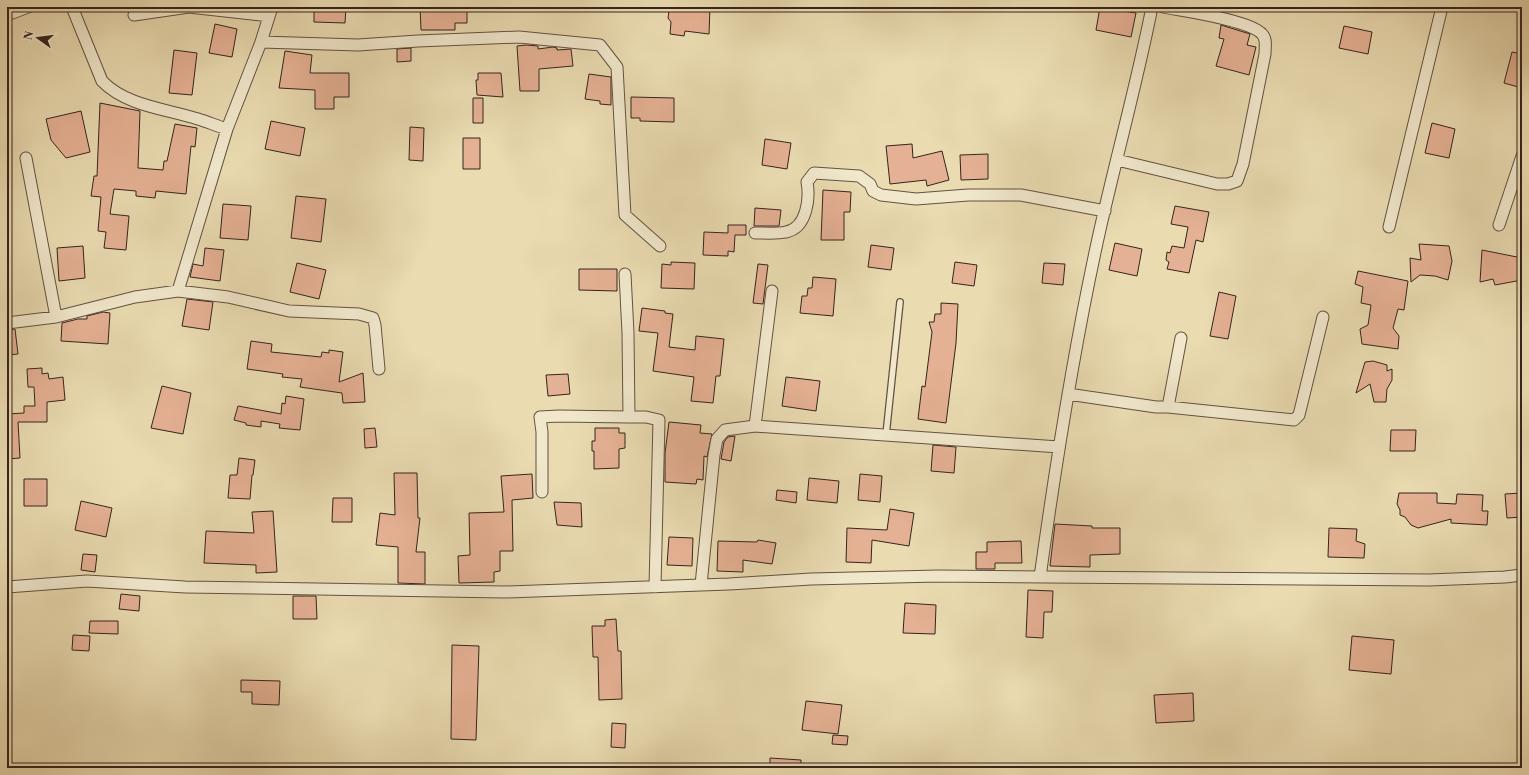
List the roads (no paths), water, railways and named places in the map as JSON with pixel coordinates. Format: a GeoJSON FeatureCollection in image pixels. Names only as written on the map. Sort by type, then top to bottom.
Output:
{"type":"FeatureCollection","features":[{"type":"Feature","properties":{"kind":"street"},"geometry":{"type":"LineString","coordinates":[[7,15],[28,7]]}},
{"type":"Feature","properties":{"kind":"street"},"geometry":{"type":"LineString","coordinates":[[72,7],[102,81],[109,88],[120,95],[142,103],[199,119],[227,129]]}},
{"type":"Feature","properties":{"kind":"street"},"geometry":{"type":"LineString","coordinates":[[134,15],[189,7],[271,11],[261,42],[227,129],[178,291]]}},
{"type":"Feature","properties":{"kind":"street"},"geometry":{"type":"LineString","coordinates":[[1040,577],[1074,354],[1105,211],[1141,63],[1152,7]]}},
{"type":"Feature","properties":{"kind":"street"},"geometry":{"type":"LineString","coordinates":[[1117,160],[1217,184],[1228,184],[1237,181],[1243,164],[1265,54],[1266,38],[1261,32],[1254,28],[1222,18],[1163,7]]}},
{"type":"Feature","properties":{"kind":"street"},"geometry":{"type":"LineString","coordinates":[[1390,227],[1442,7]]}},
{"type":"Feature","properties":{"kind":"street"},"geometry":{"type":"LineString","coordinates":[[261,42],[358,45],[519,37],[600,45],[617,67],[625,215],[660,246]]}},
{"type":"Feature","properties":{"kind":"street"},"geometry":{"type":"LineString","coordinates":[[1499,225],[1522,156]]}},
{"type":"Feature","properties":{"kind":"street"},"geometry":{"type":"LineString","coordinates":[[26,158],[56,317]]}},
{"type":"Feature","properties":{"kind":"street"},"geometry":{"type":"LineString","coordinates":[[755,233],[788,232],[798,225],[806,213],[809,196],[807,182],[814,173],[859,176],[870,184],[873,191],[881,195],[916,200],[968,195],[1021,195],[1105,211]]}},
{"type":"Feature","properties":{"kind":"street"},"geometry":{"type":"LineString","coordinates":[[625,274],[628,333],[629,416]]}},
{"type":"Feature","properties":{"kind":"street"},"geometry":{"type":"LineString","coordinates":[[7,323],[56,317],[135,297],[178,291],[228,297],[289,311],[359,314],[373,318],[379,369]]}},
{"type":"Feature","properties":{"kind":"street"},"geometry":{"type":"LineString","coordinates":[[755,426],[772,291]]}},
{"type":"Feature","properties":{"kind":"street"},"geometry":{"type":"LineString","coordinates":[[1068,394],[1156,407],[1294,420],[1299,415],[1323,317]]}},
{"type":"Feature","properties":{"kind":"street"},"geometry":{"type":"LineString","coordinates":[[1168,407],[1181,338]]}},
{"type":"Feature","properties":{"kind":"street"},"geometry":{"type":"LineString","coordinates":[[542,492],[542,432],[540,417],[629,416],[646,417],[659,420],[655,587]]}},
{"type":"Feature","properties":{"kind":"street"},"geometry":{"type":"LineString","coordinates":[[701,585],[714,455],[717,439],[725,430],[755,426],[1059,447]]}},
{"type":"Feature","properties":{"kind":"street"},"geometry":{"type":"LineString","coordinates":[[7,587],[87,580],[185,587],[505,592],[655,587],[818,579],[938,576],[1429,580],[1522,575]]}},
{"type":"Feature","properties":{"kind":"lane"},"geometry":{"type":"LineString","coordinates":[[886,435],[900,302]]}}]}
